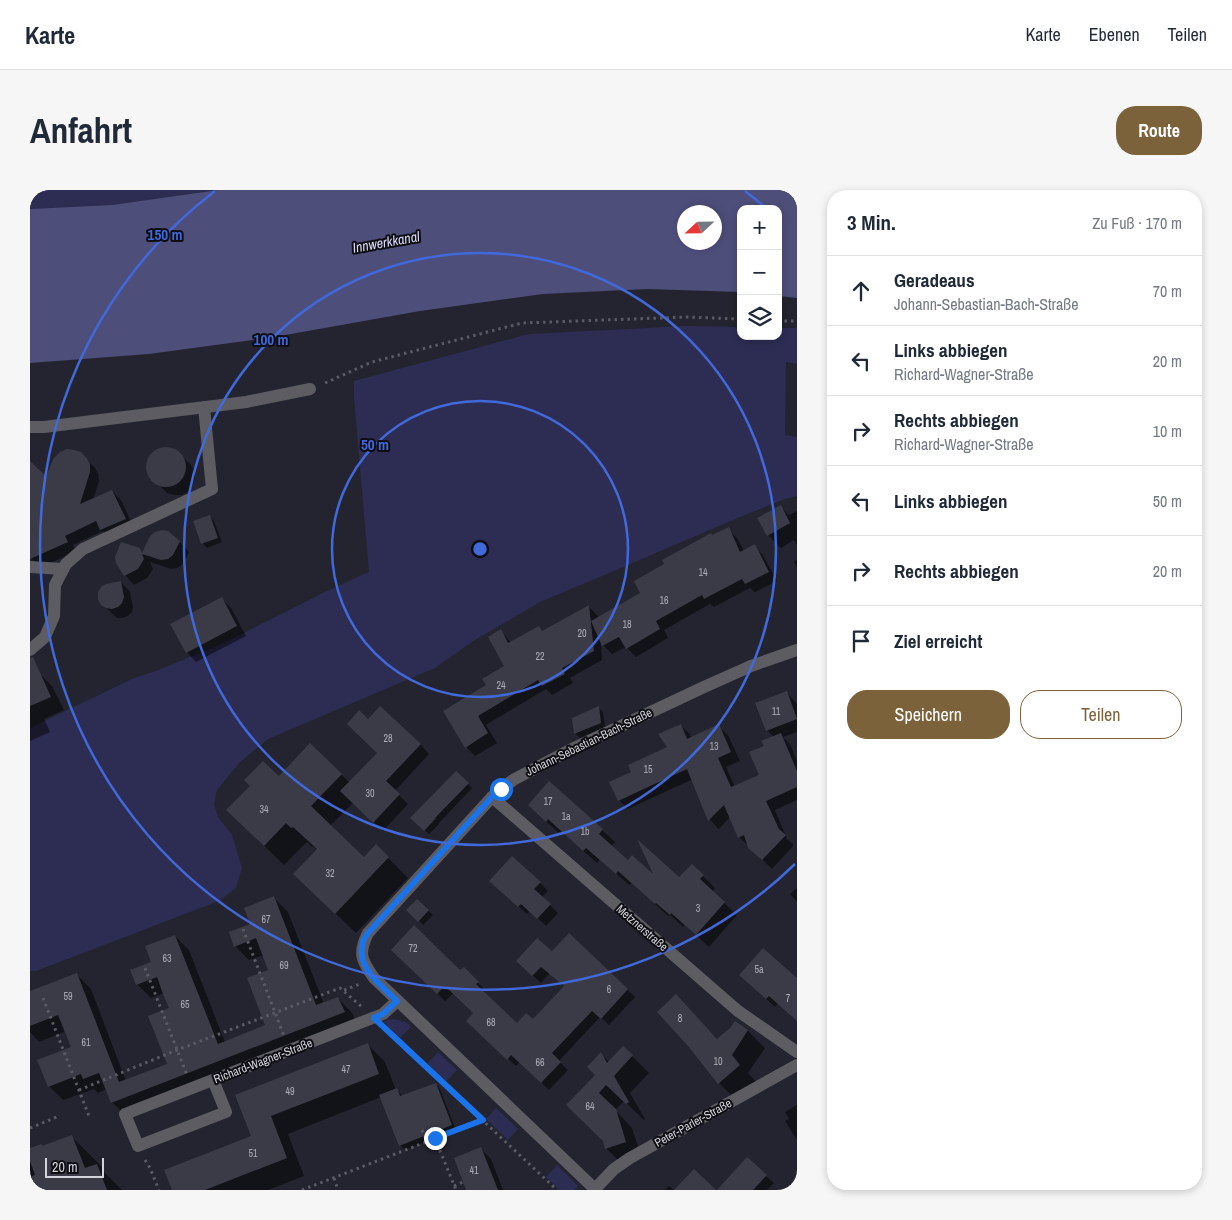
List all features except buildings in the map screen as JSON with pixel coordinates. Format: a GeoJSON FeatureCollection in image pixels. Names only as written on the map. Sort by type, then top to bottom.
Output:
{"type":"FeatureCollection","features":[{"type":"Feature","properties":{"kind":"street"},"geometry":{"type":"LineString","coordinates":[[30,428],[246,402],[310,389]]}},
{"type":"Feature","properties":{"kind":"street"},"geometry":{"type":"LineString","coordinates":[[30,650],[45,637],[54,616],[55,586],[66,564],[83,549],[212,489],[204,407]]}},
{"type":"Feature","properties":{"kind":"street"},"geometry":{"type":"LineString","coordinates":[[30,567],[64,569]]}},
{"type":"Feature","properties":{"kind":"street","name":"Johann-Sebastian-Bach-Straße"},"geometry":{"type":"LineString","coordinates":[[397,1001],[374,978],[365,965],[361,953],[363,942],[368,933],[492,797],[514,780],[570,750],[751,666],[797,650]]}},
{"type":"Feature","properties":{"kind":"street","name":"Metznerstraße"},"geometry":{"type":"LineString","coordinates":[[492,797],[738,1011],[797,1052]]}},
{"type":"Feature","properties":{"kind":"street"},"geometry":{"type":"LineString","coordinates":[[397,1001],[596,1189]]}},
{"type":"Feature","properties":{"kind":"street","name":"Richard-Wagner-Straße"},"geometry":{"type":"LineString","coordinates":[[138,1146],[125,1114],[374,1018],[383,1014],[397,1001]]}},
{"type":"Feature","properties":{"kind":"street","name":"Peter-Parler-Straße"},"geometry":{"type":"LineString","coordinates":[[596,1189],[614,1169],[630,1158],[797,1065]]}},
{"type":"Feature","properties":{"kind":"street"},"geometry":{"type":"LineString","coordinates":[[138,1146],[226,1112],[213,1080]]}},
{"type":"Feature","properties":{"kind":"path"},"geometry":{"type":"LineString","coordinates":[[310,389],[372,362],[522,323],[687,317],[737,319]]}},
{"type":"Feature","properties":{"kind":"path"},"geometry":{"type":"LineString","coordinates":[[782,321],[797,321]]}},
{"type":"Feature","properties":{"kind":"path"},"geometry":{"type":"LineString","coordinates":[[242,929],[290,1050]]}},
{"type":"Feature","properties":{"kind":"path"},"geometry":{"type":"LineString","coordinates":[[145,968],[192,1088]]}},
{"type":"Feature","properties":{"kind":"path"},"geometry":{"type":"LineString","coordinates":[[79,1090],[177,1050],[340,988],[557,1190]]}},
{"type":"Feature","properties":{"kind":"path"},"geometry":{"type":"LineString","coordinates":[[43,998],[89,1116]]}},
{"type":"Feature","properties":{"kind":"path"},"geometry":{"type":"LineString","coordinates":[[30,1128],[59,1116]]}},
{"type":"Feature","properties":{"kind":"path"},"geometry":{"type":"LineString","coordinates":[[302,1190],[483,1120]]}},
{"type":"Feature","properties":{"kind":"path"},"geometry":{"type":"LineString","coordinates":[[422,1130],[426,1142]]}},
{"type":"Feature","properties":{"kind":"path"},"geometry":{"type":"LineString","coordinates":[[435,1138],[455,1188],[463,1182]]}},
{"type":"Feature","properties":{"kind":"path"},"geometry":{"type":"LineString","coordinates":[[138,1146],[159,1190]]}},
{"type":"Feature","properties":{"kind":"path"},"geometry":{"type":"LineString","coordinates":[[334,1178],[338,1190]]}},
{"type":"Feature","properties":{"kind":"shaded area"},"geometry":{"type":"Polygon","coordinates":[[[30,190],[218,190],[112,205],[30,209],[30,190]]]}},
{"type":"Feature","properties":{"kind":"shaded area"},"geometry":{"type":"Polygon","coordinates":[[[686,326],[737,327],[737,340],[782,340],[782,328],[797,328],[797,364],[786,362],[785,435],[797,437],[797,496],[740,517],[540,602],[473,641],[435,668],[268,739],[240,762],[217,790],[214,804],[218,817],[232,835],[242,868],[236,888],[219,901],[36,971],[30,971],[30,728],[134,678],[224,643],[369,572],[354,381],[529,334],[686,326]]]}},
{"type":"Feature","properties":{"kind":"shaded area"},"geometry":{"type":"Polygon","coordinates":[[[393,1019],[406,1022],[411,1027],[400,1038],[384,1022],[393,1019]]]}},
{"type":"Feature","properties":{"kind":"shaded area"},"geometry":{"type":"Polygon","coordinates":[[[438,1052],[457,1070],[446,1081],[427,1064],[438,1052]]]}},
{"type":"Feature","properties":{"kind":"shaded area"},"geometry":{"type":"Polygon","coordinates":[[[496,1108],[518,1129],[508,1140],[486,1119],[496,1108]]]}},
{"type":"Feature","properties":{"kind":"shaded area"},"geometry":{"type":"Polygon","coordinates":[[[557,1165],[578,1186],[574,1190],[560,1190],[546,1177],[557,1165]]]}},
{"type":"Feature","properties":{"kind":"water","name":"Innwerkkanal"},"geometry":{"type":"Polygon","coordinates":[[[218,190],[797,190],[797,298],[782,296],[782,205],[737,205],[737,292],[647,289],[543,294],[420,311],[274,337],[149,354],[30,363],[30,209],[112,205],[218,190]]]}},
{"type":"Feature","properties":{"kind":"route"},"geometry":{"type":"LineString","coordinates":[[435,1138],[483,1120],[374,1018],[383,1014],[397,1001],[369,972],[361,953],[363,942],[368,933],[501,789]]}}]}
